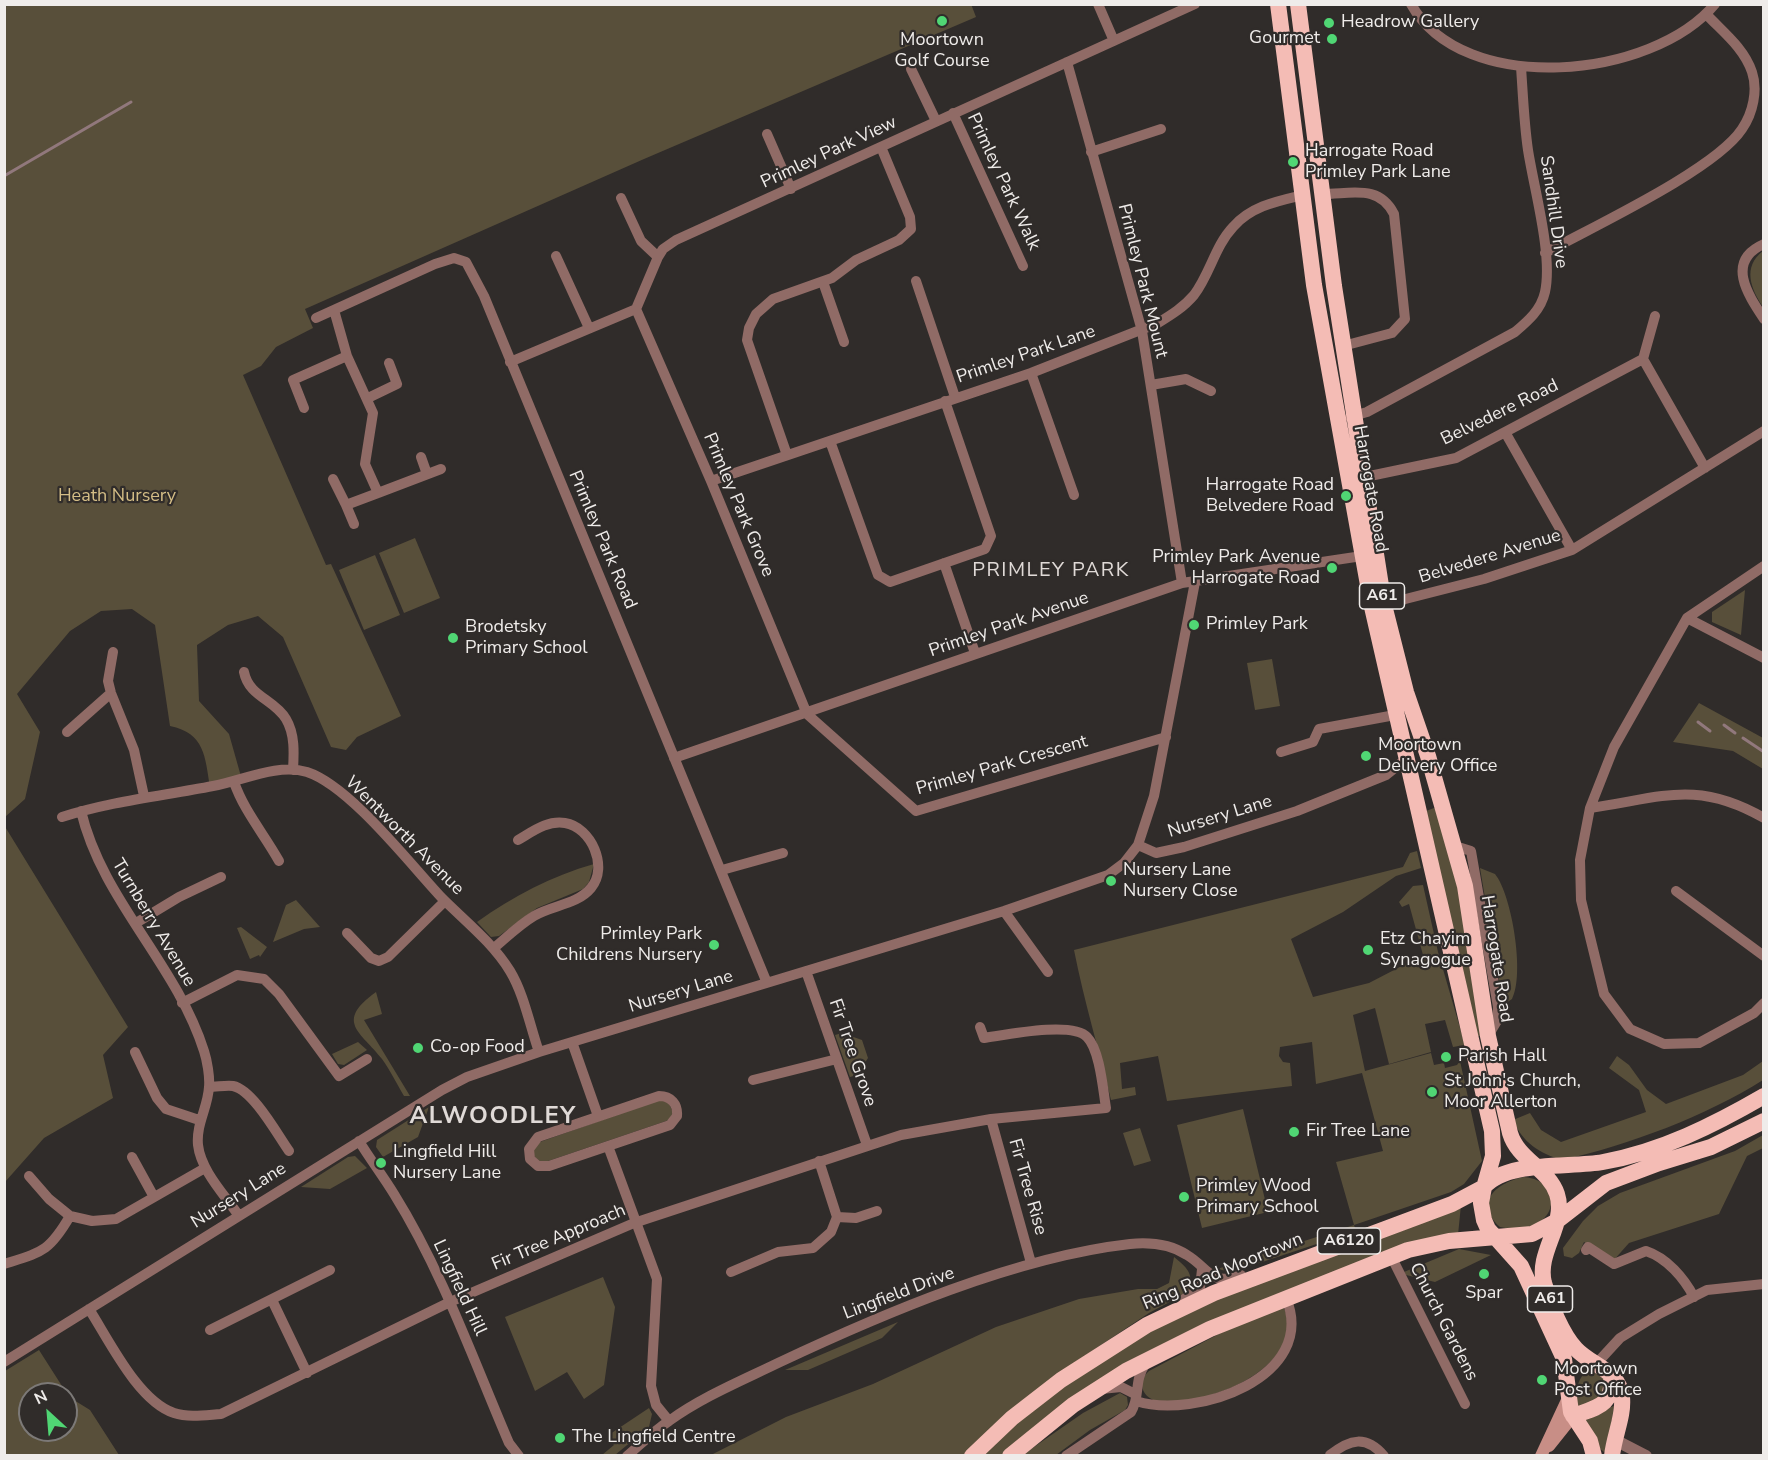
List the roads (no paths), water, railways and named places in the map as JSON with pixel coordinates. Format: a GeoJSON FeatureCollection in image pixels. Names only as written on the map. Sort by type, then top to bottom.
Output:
{"type":"FeatureCollection","features":[{"type":"Feature","properties":{"kind":"highway","name":"Harrogate Road"},"geometry":{"type":"LineString","coordinates":[[1278,4],[1309,247],[1362,556],[1455,846],[1465,886],[1488,1036],[1512,1143],[1537,1168]]}},
{"type":"Feature","properties":{"kind":"highway","name":"Harrogate Road"},"geometry":{"type":"LineString","coordinates":[[1299,8],[1343,346],[1365,477],[1378,606],[1395,715],[1492,1131],[1493,1156],[1484,1186]]}},
{"type":"Feature","properties":{"kind":"highway"},"geometry":{"type":"LineString","coordinates":[[1286,64],[1294,62],[1296,55],[1293,24],[1299,8]]}},
{"type":"Feature","properties":{"kind":"highway"},"geometry":{"type":"LineString","coordinates":[[1303,195],[1307,187],[1303,146],[1316,141]]}},
{"type":"Feature","properties":{"kind":"highway"},"geometry":{"type":"LineString","coordinates":[[1309,247],[1320,246],[1323,242],[1318,204],[1322,194]]}},
{"type":"Feature","properties":{"kind":"highway"},"geometry":{"type":"LineString","coordinates":[[1404,752],[1406,736],[1402,717],[1405,712],[1413,710]]}},
{"type":"Feature","properties":{"kind":"highway"},"geometry":{"type":"LineString","coordinates":[[1416,802],[1434,796],[1438,789]]}},
{"type":"Feature","properties":{"kind":"highway"},"geometry":{"type":"LineString","coordinates":[[1764,1096],[1721,1120],[1626,1157],[1602,1163],[1511,1172],[1484,1186],[1482,1212],[1488,1229],[1495,1237],[1532,1234],[1557,1221],[1589,1194],[1612,1180],[1711,1147],[1764,1121]]}},
{"type":"Feature","properties":{"kind":"highway"},"geometry":{"type":"LineString","coordinates":[[1537,1168],[1549,1179],[1557,1194],[1557,1221]]}},
{"type":"Feature","properties":{"kind":"highway","name":"Ring Road Moortown"},"geometry":{"type":"LineString","coordinates":[[972,1455],[1012,1418],[1114,1344],[1182,1306],[1336,1245],[1452,1204],[1484,1186]]}},
{"type":"Feature","properties":{"kind":"highway","name":"A61"},"geometry":{"type":"LineString","coordinates":[[1557,1221],[1544,1263],[1546,1287],[1572,1344],[1582,1354],[1597,1363]]}},
{"type":"Feature","properties":{"kind":"highway","name":"A61"},"geometry":{"type":"LineString","coordinates":[[1495,1237],[1521,1266],[1561,1353],[1566,1365],[1569,1398]]}},
{"type":"Feature","properties":{"kind":"highway","name":"A6120"},"geometry":{"type":"LineString","coordinates":[[1010,1455],[1073,1406],[1098,1390],[1149,1360],[1210,1329],[1391,1256],[1449,1241],[1495,1237]]}},
{"type":"Feature","properties":{"kind":"highway"},"geometry":{"type":"LineString","coordinates":[[1596,1453],[1573,1416],[1569,1398],[1576,1376],[1597,1363],[1617,1380],[1622,1397],[1613,1448]]}},
{"type":"Feature","properties":{"kind":"highway"},"geometry":{"type":"LineString","coordinates":[[1573,1416],[1606,1402],[1612,1392],[1611,1375]]}},
{"type":"Feature","properties":{"kind":"main road"},"geometry":{"type":"LineString","coordinates":[[1543,1453],[1569,1398]]}},
{"type":"Feature","properties":{"kind":"main road"},"geometry":{"type":"LineString","coordinates":[[1543,1453],[1573,1416]]}},
{"type":"Feature","properties":{"kind":"street"},"geometry":{"type":"LineString","coordinates":[[1098,4],[1114,40]]}},
{"type":"Feature","properties":{"kind":"street","name":"Primley Park View"},"geometry":{"type":"LineString","coordinates":[[636,309],[658,257],[663,249],[676,240],[1195,4]]}},
{"type":"Feature","properties":{"kind":"street"},"geometry":{"type":"LineString","coordinates":[[1411,4],[1424,22],[1446,41],[1464,50],[1521,67],[1570,67],[1621,60],[1664,44],[1707,15],[1715,4]]}},
{"type":"Feature","properties":{"kind":"street"},"geometry":{"type":"LineString","coordinates":[[1545,253],[1684,176],[1725,147],[1741,130],[1754,99],[1752,72],[1738,46],[1707,15]]}},
{"type":"Feature","properties":{"kind":"street","name":"Primley Park Mount"},"geometry":{"type":"LineString","coordinates":[[1066,62],[1142,331],[1182,583]]}},
{"type":"Feature","properties":{"kind":"street","name":"Sandhill Drive"},"geometry":{"type":"LineString","coordinates":[[1338,419],[1356,416],[1494,343],[1530,320],[1545,293],[1545,253],[1528,147],[1521,67]]}},
{"type":"Feature","properties":{"kind":"street"},"geometry":{"type":"LineString","coordinates":[[912,69],[936,121]]}},
{"type":"Feature","properties":{"kind":"street","name":"Primley Park Walk"},"geometry":{"type":"LineString","coordinates":[[953,113],[1023,266]]}},
{"type":"Feature","properties":{"kind":"street"},"geometry":{"type":"LineString","coordinates":[[1091,152],[1161,129]]}},
{"type":"Feature","properties":{"kind":"street"},"geometry":{"type":"LineString","coordinates":[[766,134],[791,189]]}},
{"type":"Feature","properties":{"kind":"street"},"geometry":{"type":"LineString","coordinates":[[787,454],[750,351],[749,328],[763,305],[773,298],[823,282],[863,255],[899,240],[911,229],[910,217],[881,147]]}},
{"type":"Feature","properties":{"kind":"street"},"geometry":{"type":"LineString","coordinates":[[1322,194],[1377,193],[1388,201],[1394,214],[1405,319],[1392,333],[1343,346]]}},
{"type":"Feature","properties":{"kind":"street","name":"Primley Park Lane"},"geometry":{"type":"LineString","coordinates":[[711,481],[1031,373],[1142,331],[1176,312],[1194,295],[1233,226],[1249,213],[1269,203],[1303,195]]}},
{"type":"Feature","properties":{"kind":"street"},"geometry":{"type":"LineString","coordinates":[[621,198],[641,241],[658,257]]}},
{"type":"Feature","properties":{"kind":"street"},"geometry":{"type":"LineString","coordinates":[[1764,244],[1751,253],[1742,273],[1747,295],[1764,319]]}},
{"type":"Feature","properties":{"kind":"street"},"geometry":{"type":"LineString","coordinates":[[556,256],[589,328]]}},
{"type":"Feature","properties":{"kind":"street","name":"Primley Park Road"},"geometry":{"type":"LineString","coordinates":[[316,318],[435,264],[454,258],[466,262],[484,296],[767,983]]}},
{"type":"Feature","properties":{"kind":"street"},"geometry":{"type":"LineString","coordinates":[[830,441],[878,575],[890,582],[985,549],[991,536],[916,281]]}},
{"type":"Feature","properties":{"kind":"street"},"geometry":{"type":"LineString","coordinates":[[823,282],[844,342]]}},
{"type":"Feature","properties":{"kind":"street"},"geometry":{"type":"LineString","coordinates":[[510,362],[636,309]]}},
{"type":"Feature","properties":{"kind":"street","name":"Primley Park Grove"},"geometry":{"type":"LineString","coordinates":[[636,309],[711,481],[807,714]]}},
{"type":"Feature","properties":{"kind":"street"},"geometry":{"type":"LineString","coordinates":[[334,310],[346,356],[368,398],[373,413],[365,464],[378,493]]}},
{"type":"Feature","properties":{"kind":"street"},"geometry":{"type":"LineString","coordinates":[[1655,316],[1643,359],[1705,468]]}},
{"type":"Feature","properties":{"kind":"street"},"geometry":{"type":"LineString","coordinates":[[304,408],[293,380],[346,356]]}},
{"type":"Feature","properties":{"kind":"street","name":"Belvedere Road"},"geometry":{"type":"LineString","coordinates":[[1365,477],[1456,458],[1643,359]]}},
{"type":"Feature","properties":{"kind":"street"},"geometry":{"type":"LineString","coordinates":[[368,398],[397,384],[389,363]]}},
{"type":"Feature","properties":{"kind":"street"},"geometry":{"type":"LineString","coordinates":[[1031,373],[1074,495]]}},
{"type":"Feature","properties":{"kind":"street"},"geometry":{"type":"LineString","coordinates":[[1151,385],[1186,379],[1211,391]]}},
{"type":"Feature","properties":{"kind":"street","name":"Belvedere Avenue"},"geometry":{"type":"LineString","coordinates":[[1378,606],[1484,579],[1572,550],[1764,431]]}},
{"type":"Feature","properties":{"kind":"street"},"geometry":{"type":"LineString","coordinates":[[1505,432],[1572,550]]}},
{"type":"Feature","properties":{"kind":"street"},"geometry":{"type":"LineString","coordinates":[[421,457],[427,474]]}},
{"type":"Feature","properties":{"kind":"street"},"geometry":{"type":"LineString","coordinates":[[346,505],[441,469]]}},
{"type":"Feature","properties":{"kind":"street"},"geometry":{"type":"LineString","coordinates":[[333,479],[354,524]]}},
{"type":"Feature","properties":{"kind":"street","name":"Primley Park Avenue"},"geometry":{"type":"LineString","coordinates":[[674,758],[1182,583],[1362,556]]}},
{"type":"Feature","properties":{"kind":"street"},"geometry":{"type":"LineString","coordinates":[[944,563],[975,653]]}},
{"type":"Feature","properties":{"kind":"street"},"geometry":{"type":"LineString","coordinates":[[1764,566],[1687,618],[1614,747],[1590,808],[1580,860],[1581,900],[1604,994],[1630,1029],[1664,1044],[1699,1043],[1754,1013],[1764,1003]]}},
{"type":"Feature","properties":{"kind":"street"},"geometry":{"type":"LineString","coordinates":[[1138,845],[1154,796],[1195,582]]}},
{"type":"Feature","properties":{"kind":"street"},"geometry":{"type":"LineString","coordinates":[[1687,618],[1764,658]]}},
{"type":"Feature","properties":{"kind":"street"},"geometry":{"type":"LineString","coordinates":[[113,652],[108,681],[134,750],[144,796]]}},
{"type":"Feature","properties":{"kind":"street"},"geometry":{"type":"LineString","coordinates":[[244,672],[246,681],[254,693],[286,718],[292,735],[293,770]]}},
{"type":"Feature","properties":{"kind":"street"},"geometry":{"type":"LineString","coordinates":[[67,732],[111,693]]}},
{"type":"Feature","properties":{"kind":"street","name":"Primley Park Crescent"},"geometry":{"type":"LineString","coordinates":[[807,714],[916,811],[1166,736]]}},
{"type":"Feature","properties":{"kind":"street"},"geometry":{"type":"LineString","coordinates":[[1281,752],[1313,742],[1319,729],[1395,715]]}},
{"type":"Feature","properties":{"kind":"street","name":"Nursery Lane"},"geometry":{"type":"LineString","coordinates":[[4,1362],[358,1141],[467,1077],[539,1052],[1004,911],[1108,875],[1124,863],[1138,845],[1156,853],[1184,847],[1316,803],[1386,775],[1404,752]]}},
{"type":"Feature","properties":{"kind":"street","name":"Wentworth Avenue"},"geometry":{"type":"LineString","coordinates":[[62,817],[144,796],[234,782],[271,772],[293,770],[308,772],[331,785],[354,805],[445,901],[494,948],[512,974],[539,1052]]}},
{"type":"Feature","properties":{"kind":"street"},"geometry":{"type":"LineString","coordinates":[[234,782],[242,804],[257,823],[279,861]]}},
{"type":"Feature","properties":{"kind":"street"},"geometry":{"type":"LineString","coordinates":[[1590,808],[1665,793],[1702,794],[1746,808],[1764,818]]}},
{"type":"Feature","properties":{"kind":"street","name":"Turnberry Avenue"},"geometry":{"type":"LineString","coordinates":[[81,811],[98,864],[167,971],[204,1051],[209,1087],[199,1120],[198,1146],[206,1168],[239,1216]]}},
{"type":"Feature","properties":{"kind":"street"},"geometry":{"type":"LineString","coordinates":[[494,948],[535,915],[580,897],[590,890],[598,874],[599,865],[591,842],[575,826],[550,823],[518,840]]}},
{"type":"Feature","properties":{"kind":"street"},"geometry":{"type":"LineString","coordinates":[[722,870],[783,853]]}},
{"type":"Feature","properties":{"kind":"street"},"geometry":{"type":"LineString","coordinates":[[136,923],[178,897],[221,877]]}},
{"type":"Feature","properties":{"kind":"street"},"geometry":{"type":"LineString","coordinates":[[1676,891],[1764,956]]}},
{"type":"Feature","properties":{"kind":"street"},"geometry":{"type":"LineString","coordinates":[[347,933],[371,958],[379,962],[388,957],[445,901]]}},
{"type":"Feature","properties":{"kind":"street"},"geometry":{"type":"LineString","coordinates":[[1004,911],[1048,972]]}},
{"type":"Feature","properties":{"kind":"street","name":"Fir Tree Grove"},"geometry":{"type":"LineString","coordinates":[[806,971],[867,1145]]}},
{"type":"Feature","properties":{"kind":"street"},"geometry":{"type":"LineString","coordinates":[[182,1003],[237,975],[264,979],[279,994],[339,1076],[368,1059]]}},
{"type":"Feature","properties":{"kind":"street","name":"Fir Tree Approach"},"geometry":{"type":"LineString","coordinates":[[89,1310],[137,1383],[158,1403],[173,1413],[221,1414],[450,1302],[634,1223],[867,1145],[917,1131],[991,1119],[1106,1108],[1093,1047],[1088,1037],[1078,1031],[1037,1030],[984,1038],[980,1027]]}},
{"type":"Feature","properties":{"kind":"street"},"geometry":{"type":"LineString","coordinates":[[572,1042],[598,1116]]}},
{"type":"Feature","properties":{"kind":"street"},"geometry":{"type":"LineString","coordinates":[[135,1052],[157,1098],[166,1109],[199,1120]]}},
{"type":"Feature","properties":{"kind":"street"},"geometry":{"type":"LineString","coordinates":[[753,1080],[837,1059]]}},
{"type":"Feature","properties":{"kind":"street"},"geometry":{"type":"LineString","coordinates":[[209,1087],[234,1086],[241,1090],[253,1100],[289,1151]]}},
{"type":"Feature","properties":{"kind":"street"},"geometry":{"type":"LineString","coordinates":[[658,1096],[669,1098],[676,1106],[677,1116],[670,1125],[608,1146],[543,1167],[534,1163],[529,1154],[530,1144],[538,1137],[598,1116],[658,1096]]}},
{"type":"Feature","properties":{"kind":"street","name":"Fir Tree Rise"},"geometry":{"type":"LineString","coordinates":[[991,1119],[1031,1263]]}},
{"type":"Feature","properties":{"kind":"street","name":"Lingfield Hill"},"geometry":{"type":"LineString","coordinates":[[358,1141],[395,1195],[450,1302],[507,1436],[519,1455]]}},
{"type":"Feature","properties":{"kind":"street"},"geometry":{"type":"LineString","coordinates":[[608,1146],[634,1223],[657,1279],[651,1386],[656,1405],[669,1421]]}},
{"type":"Feature","properties":{"kind":"street"},"geometry":{"type":"LineString","coordinates":[[132,1157],[153,1197]]}},
{"type":"Feature","properties":{"kind":"street"},"geometry":{"type":"LineString","coordinates":[[731,1272],[778,1252],[813,1248],[831,1232],[837,1217],[819,1161]]}},
{"type":"Feature","properties":{"kind":"street"},"geometry":{"type":"LineString","coordinates":[[30,1176],[49,1198],[70,1216],[92,1221],[116,1219],[206,1168]]}},
{"type":"Feature","properties":{"kind":"street"},"geometry":{"type":"LineString","coordinates":[[837,1217],[856,1218],[877,1211]]}},
{"type":"Feature","properties":{"kind":"street"},"geometry":{"type":"LineString","coordinates":[[4,1264],[44,1252],[58,1236],[70,1216]]}},
{"type":"Feature","properties":{"kind":"street","name":"Lingfield Drive"},"geometry":{"type":"LineString","coordinates":[[627,1455],[669,1421],[706,1397],[812,1347],[934,1298],[1031,1263],[1096,1249],[1152,1243],[1168,1246],[1186,1254],[1202,1269],[1215,1277],[1227,1279],[1336,1245]]}},
{"type":"Feature","properties":{"kind":"street"},"geometry":{"type":"LineString","coordinates":[[1587,1250],[1588,1247],[1614,1264],[1646,1251],[1655,1254],[1681,1277],[1694,1297]]}},
{"type":"Feature","properties":{"kind":"street","name":"Church Gardens"},"geometry":{"type":"LineString","coordinates":[[1391,1256],[1465,1404]]}},
{"type":"Feature","properties":{"kind":"street"},"geometry":{"type":"LineString","coordinates":[[1114,1344],[1197,1292],[1201,1284],[1202,1269]]}},
{"type":"Feature","properties":{"kind":"street"},"geometry":{"type":"LineString","coordinates":[[210,1330],[330,1270]]}},
{"type":"Feature","properties":{"kind":"street"},"geometry":{"type":"LineString","coordinates":[[1597,1363],[1620,1338],[1707,1290],[1764,1284]]}},
{"type":"Feature","properties":{"kind":"street"},"geometry":{"type":"LineString","coordinates":[[1098,1390],[1121,1388],[1151,1406],[1193,1405],[1224,1396],[1258,1378],[1286,1352],[1291,1340],[1292,1319],[1286,1298]]}},
{"type":"Feature","properties":{"kind":"street"},"geometry":{"type":"LineString","coordinates":[[272,1300],[307,1373]]}},
{"type":"Feature","properties":{"kind":"street"},"geometry":{"type":"LineString","coordinates":[[1066,1455],[1088,1438],[1123,1419],[1131,1412],[1140,1373],[1149,1360]]}},
{"type":"Feature","properties":{"kind":"street"},"geometry":{"type":"LineString","coordinates":[[1330,1455],[1342,1446],[1359,1440],[1372,1443],[1384,1455]]}},
{"type":"Feature","properties":{"kind":"street"},"geometry":{"type":"LineString","coordinates":[[1613,1448],[1646,1455]]}},
{"type":"Feature","properties":{"kind":"waterway"},"geometry":{"type":"LineString","coordinates":[[4,176],[131,102]]}},
{"type":"Feature","properties":{"kind":"waterway"},"geometry":{"type":"LineString","coordinates":[[1698,722],[1710,731]]}},
{"type":"Feature","properties":{"kind":"waterway"},"geometry":{"type":"LineString","coordinates":[[1724,725],[1735,733]]}},
{"type":"Feature","properties":{"kind":"waterway"},"geometry":{"type":"LineString","coordinates":[[1743,738],[1764,752]]}},
{"type":"Feature","properties":{"kind":"place","name":"Moortown Golf Course"},"geometry":{"type":"Point","coordinates":[942,21]}},
{"type":"Feature","properties":{"kind":"place","name":"Headrow Gallery"},"geometry":{"type":"Point","coordinates":[1329,23]}},
{"type":"Feature","properties":{"kind":"place","name":"Gourmet"},"geometry":{"type":"Point","coordinates":[1332,39]}},
{"type":"Feature","properties":{"kind":"place","name":"Harrogate Road Primley Park Lane"},"geometry":{"type":"Point","coordinates":[1293,162]}},
{"type":"Feature","properties":{"kind":"place","name":"Harrogate Road Belvedere Road"},"geometry":{"type":"Point","coordinates":[1346,496]}},
{"type":"Feature","properties":{"kind":"place","name":"Primley Park Avenue Harrogate Road"},"geometry":{"type":"Point","coordinates":[1332,568]}},
{"type":"Feature","properties":{"kind":"place","name":"Primley Park"},"geometry":{"type":"Point","coordinates":[1194,625]}},
{"type":"Feature","properties":{"kind":"place","name":"Brodetsky Primary School"},"geometry":{"type":"Point","coordinates":[453,638]}},
{"type":"Feature","properties":{"kind":"place","name":"Moortown Delivery Office"},"geometry":{"type":"Point","coordinates":[1366,756]}},
{"type":"Feature","properties":{"kind":"place","name":"Nursery Lane Nursery Close"},"geometry":{"type":"Point","coordinates":[1111,881]}},
{"type":"Feature","properties":{"kind":"place","name":"Primley Park Childrens Nursery"},"geometry":{"type":"Point","coordinates":[714,945]}},
{"type":"Feature","properties":{"kind":"place","name":"Etz Chayim Synagogue"},"geometry":{"type":"Point","coordinates":[1368,950]}},
{"type":"Feature","properties":{"kind":"place","name":"Co-op Food"},"geometry":{"type":"Point","coordinates":[418,1048]}},
{"type":"Feature","properties":{"kind":"place","name":"Parish Hall"},"geometry":{"type":"Point","coordinates":[1446,1057]}},
{"type":"Feature","properties":{"kind":"place","name":"St John's Church, Moor Allerton"},"geometry":{"type":"Point","coordinates":[1432,1092]}},
{"type":"Feature","properties":{"kind":"place","name":"Fir Tree Lane"},"geometry":{"type":"Point","coordinates":[1294,1132]}},
{"type":"Feature","properties":{"kind":"place","name":"Lingfield Hill Nursery Lane"},"geometry":{"type":"Point","coordinates":[381,1163]}},
{"type":"Feature","properties":{"kind":"place","name":"Primley Wood Primary School"},"geometry":{"type":"Point","coordinates":[1184,1197]}},
{"type":"Feature","properties":{"kind":"place","name":"Spar"},"geometry":{"type":"Point","coordinates":[1484,1274]}},
{"type":"Feature","properties":{"kind":"place","name":"Moortown Post Office"},"geometry":{"type":"Point","coordinates":[1542,1380]}},
{"type":"Feature","properties":{"kind":"place","name":"The Lingfield Centre"},"geometry":{"type":"Point","coordinates":[560,1438]}},
{"type":"Feature","properties":{"kind":"district","name":"PRIMLEY PARK"},"geometry":{"type":"Point","coordinates":[1051,571]}},
{"type":"Feature","properties":{"kind":"district","name":"ALWOODLEY"},"geometry":{"type":"Point","coordinates":[493,1117]}},
{"type":"Feature","properties":{"kind":"park label","name":"Heath Nursery"},"geometry":{"type":"Point","coordinates":[117,497]}}]}
